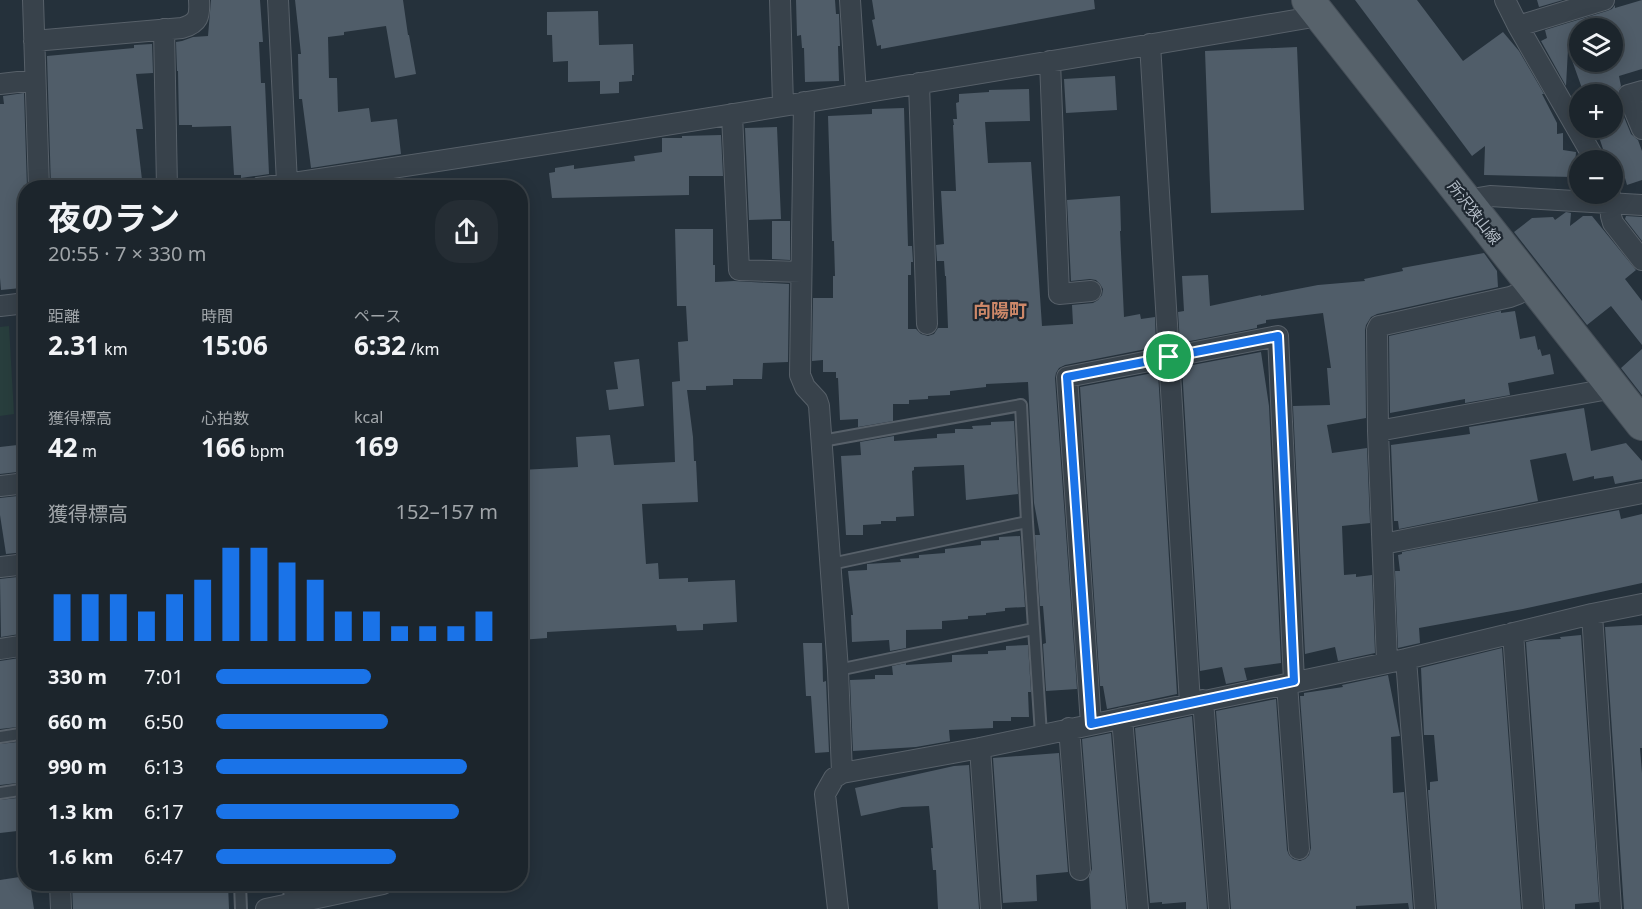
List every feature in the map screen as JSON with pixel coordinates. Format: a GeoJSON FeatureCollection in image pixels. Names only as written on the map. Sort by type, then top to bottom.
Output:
{"type":"FeatureCollection","features":[{"type":"Feature","properties":{"kind":"main road","name":"所沢狭山線"},"geometry":{"type":"LineString","coordinates":[[1313,8],[1642,424]]}},
{"type":"Feature","properties":{"kind":"street"},"geometry":{"type":"LineString","coordinates":[[33,0],[39,180]]}},
{"type":"Feature","properties":{"kind":"street"},"geometry":{"type":"LineString","coordinates":[[34,41],[182,28],[192,25],[196,20],[200,13],[199,0]]}},
{"type":"Feature","properties":{"kind":"street"},"geometry":{"type":"LineString","coordinates":[[278,0],[287,180]]}},
{"type":"Feature","properties":{"kind":"street"},"geometry":{"type":"LineString","coordinates":[[780,0],[783,105]]}},
{"type":"Feature","properties":{"kind":"street"},"geometry":{"type":"LineString","coordinates":[[850,0],[856,94]]}},
{"type":"Feature","properties":{"kind":"street"},"geometry":{"type":"LineString","coordinates":[[1505,0],[1589,150]]}},
{"type":"Feature","properties":{"kind":"street"},"geometry":{"type":"LineString","coordinates":[[1518,26],[1604,0]]}},
{"type":"Feature","properties":{"kind":"street"},"geometry":{"type":"LineString","coordinates":[[366,180],[783,105],[1150,45],[1313,8]]}},
{"type":"Feature","properties":{"kind":"street"},"geometry":{"type":"LineString","coordinates":[[164,29],[167,180]]}},
{"type":"Feature","properties":{"kind":"street"},"geometry":{"type":"LineString","coordinates":[[1150,45],[1169,357],[1197,702],[1219,909]]}},
{"type":"Feature","properties":{"kind":"street"},"geometry":{"type":"LineString","coordinates":[[1050,61],[1059,294],[1091,291]]}},
{"type":"Feature","properties":{"kind":"street"},"geometry":{"type":"LineString","coordinates":[[0,84],[35,80]]}},
{"type":"Feature","properties":{"kind":"street"},"geometry":{"type":"LineString","coordinates":[[919,83],[927,324]]}},
{"type":"Feature","properties":{"kind":"street"},"geometry":{"type":"LineString","coordinates":[[1642,91],[1628,95],[1642,129]]}},
{"type":"Feature","properties":{"kind":"street"},"geometry":{"type":"LineString","coordinates":[[804,102],[800,375],[801,381],[817,400],[822,441],[838,670],[842,773]]}},
{"type":"Feature","properties":{"kind":"street"},"geometry":{"type":"LineString","coordinates":[[732,114],[739,270],[801,272]]}},
{"type":"Feature","properties":{"kind":"street"},"geometry":{"type":"LineString","coordinates":[[1466,203],[1490,196],[1569,198]]}},
{"type":"Feature","properties":{"kind":"street"},"geometry":{"type":"LineString","coordinates":[[1623,201],[1642,205]]}},
{"type":"Feature","properties":{"kind":"street"},"geometry":{"type":"LineString","coordinates":[[1611,204],[1613,223],[1642,260]]}},
{"type":"Feature","properties":{"kind":"street"},"geometry":{"type":"LineString","coordinates":[[1425,909],[1383,544],[1376,334],[1379,326],[1510,297],[1530,285]]}},
{"type":"Feature","properties":{"kind":"street"},"geometry":{"type":"LineString","coordinates":[[0,306],[18,304]]}},
{"type":"Feature","properties":{"kind":"street"},"geometry":{"type":"LineString","coordinates":[[1091,724],[1067,377],[1278,336],[1290,682],[1299,849]]}},
{"type":"Feature","properties":{"kind":"street"},"geometry":{"type":"LineString","coordinates":[[1378,431],[1614,388]]}},
{"type":"Feature","properties":{"kind":"street"},"geometry":{"type":"LineString","coordinates":[[0,486],[18,484]]}},
{"type":"Feature","properties":{"kind":"street"},"geometry":{"type":"LineString","coordinates":[[1383,544],[1642,493]]}},
{"type":"Feature","properties":{"kind":"street"},"geometry":{"type":"LineString","coordinates":[[0,567],[18,565]]}},
{"type":"Feature","properties":{"kind":"street"},"geometry":{"type":"LineString","coordinates":[[838,909],[825,794],[834,778],[842,773],[980,748],[1397,660],[1642,604]]}},
{"type":"Feature","properties":{"kind":"street"},"geometry":{"type":"LineString","coordinates":[[1592,614],[1611,909]]}},
{"type":"Feature","properties":{"kind":"street"},"geometry":{"type":"LineString","coordinates":[[1513,633],[1533,909]]}},
{"type":"Feature","properties":{"kind":"street"},"geometry":{"type":"LineString","coordinates":[[0,649],[18,646]]}},
{"type":"Feature","properties":{"kind":"street"},"geometry":{"type":"LineString","coordinates":[[1122,718],[1138,909]]}},
{"type":"Feature","properties":{"kind":"street"},"geometry":{"type":"LineString","coordinates":[[1069,728],[1080,870]]}},
{"type":"Feature","properties":{"kind":"street"},"geometry":{"type":"LineString","coordinates":[[980,748],[991,909]]}},
{"type":"Feature","properties":{"kind":"street"},"geometry":{"type":"LineString","coordinates":[[60,891],[61,909]]}},
{"type":"Feature","properties":{"kind":"street"},"geometry":{"type":"LineString","coordinates":[[266,909],[356,891]]}},
{"type":"Feature","properties":{"kind":"lane"},"geometry":{"type":"LineString","coordinates":[[822,441],[1021,405],[1041,734]]}},
{"type":"Feature","properties":{"kind":"lane"},"geometry":{"type":"LineString","coordinates":[[831,564],[1027,522]]}},
{"type":"Feature","properties":{"kind":"lane"},"geometry":{"type":"LineString","coordinates":[[838,670],[1034,629]]}},
{"type":"Feature","properties":{"kind":"lane"},"geometry":{"type":"LineString","coordinates":[[0,737],[18,734]]}},
{"type":"Feature","properties":{"kind":"lane"},"geometry":{"type":"LineString","coordinates":[[0,793],[18,790]]}},
{"type":"Feature","properties":{"kind":"lane"},"geometry":{"type":"LineString","coordinates":[[240,891],[241,909]]}},
{"type":"Feature","properties":{"kind":"lane"},"geometry":{"type":"LineString","coordinates":[[289,891],[290,904]]}},
{"type":"Feature","properties":{"kind":"green space"},"geometry":{"type":"Polygon","coordinates":[[[9,326],[14,414],[0,416],[0,327],[9,326]]]}},
{"type":"Feature","properties":{"kind":"building"},"geometry":{"type":"Polygon","coordinates":[[[211,0],[260,0],[263,42],[259,42],[261,83],[265,83],[269,174],[241,178],[241,175],[234,175],[231,126],[179,125],[176,42],[208,36],[211,0]]]}},
{"type":"Feature","properties":{"kind":"building"},"geometry":{"type":"Polygon","coordinates":[[[295,0],[403,0],[416,74],[395,78],[386,26],[344,32],[344,35],[328,37],[329,78],[337,78],[338,112],[369,108],[371,122],[397,119],[401,154],[311,168],[302,99],[299,99],[298,54],[301,54],[295,0]]]}},
{"type":"Feature","properties":{"kind":"building"},"geometry":{"type":"Polygon","coordinates":[[[796,0],[835,0],[836,14],[839,14],[839,81],[805,82],[804,48],[802,48],[801,35],[797,36],[796,0]]]}},
{"type":"Feature","properties":{"kind":"building"},"geometry":{"type":"Polygon","coordinates":[[[872,0],[1094,0],[1095,9],[881,49],[881,45],[877,46],[872,20],[875,19],[872,0]]]}},
{"type":"Feature","properties":{"kind":"building"},"geometry":{"type":"Polygon","coordinates":[[[1355,0],[1417,0],[1463,61],[1503,32],[1519,51],[1544,94],[1542,94],[1557,123],[1557,134],[1563,133],[1563,150],[1569,151],[1569,177],[1484,175],[1485,146],[1472,156],[1355,0]]]}},
{"type":"Feature","properties":{"kind":"building"},"geometry":{"type":"Polygon","coordinates":[[[1537,0],[1563,0],[1539,7],[1537,0]]]}},
{"type":"Feature","properties":{"kind":"building"},"geometry":{"type":"Polygon","coordinates":[[[1642,0],[1642,69],[1619,76],[1621,84],[1580,84],[1576,72],[1623,72],[1623,18],[1584,18],[1612,9],[1615,5],[1615,8],[1642,0]]]}},
{"type":"Feature","properties":{"kind":"building"},"geometry":{"type":"Polygon","coordinates":[[[598,11],[599,45],[633,44],[634,75],[632,75],[632,81],[619,82],[619,93],[600,94],[600,81],[568,82],[568,61],[553,62],[552,35],[547,35],[547,12],[598,11]]]}},
{"type":"Feature","properties":{"kind":"building"},"geometry":{"type":"Polygon","coordinates":[[[1569,23],[1566,86],[1541,41],[1547,38],[1545,30],[1569,23]]]}},
{"type":"Feature","properties":{"kind":"building"},"geometry":{"type":"Polygon","coordinates":[[[152,44],[153,73],[136,74],[143,129],[136,129],[142,180],[51,180],[47,56],[134,48],[134,45],[152,44]]]}},
{"type":"Feature","properties":{"kind":"building"},"geometry":{"type":"Polygon","coordinates":[[[1297,47],[1304,210],[1211,213],[1205,51],[1297,47]]]}},
{"type":"Feature","properties":{"kind":"building"},"geometry":{"type":"Polygon","coordinates":[[[1115,76],[1117,110],[1066,113],[1064,79],[1115,76]]]}},
{"type":"Feature","properties":{"kind":"building"},"geometry":{"type":"Polygon","coordinates":[[[1029,89],[1030,121],[985,122],[988,163],[1031,162],[1042,326],[1073,324],[1072,305],[1093,303],[1102,295],[1103,289],[1096,280],[1071,281],[1067,200],[1120,196],[1124,317],[1140,314],[1141,319],[1155,317],[1156,347],[1065,365],[1056,373],[1077,689],[1046,691],[1043,644],[1046,643],[1043,606],[1040,606],[1035,535],[1040,535],[1034,503],[1028,382],[986,384],[986,387],[950,391],[950,395],[909,400],[909,404],[893,404],[893,421],[858,427],[858,419],[840,420],[836,372],[823,372],[823,360],[812,361],[813,298],[833,298],[833,276],[835,276],[828,116],[872,114],[872,109],[904,108],[908,246],[912,246],[913,262],[911,262],[911,275],[908,275],[908,329],[916,329],[928,336],[934,334],[938,328],[948,328],[944,261],[937,261],[936,245],[944,244],[941,191],[956,191],[953,119],[957,119],[956,103],[959,102],[959,94],[989,92],[989,90],[1029,89]]]}},
{"type":"Feature","properties":{"kind":"building"},"geometry":{"type":"Polygon","coordinates":[[[24,93],[27,180],[18,180],[18,288],[1,290],[0,104],[4,104],[3,96],[24,93]]]}},
{"type":"Feature","properties":{"kind":"building"},"geometry":{"type":"Polygon","coordinates":[[[1623,115],[1631,134],[1638,140],[1642,151],[1642,180],[1627,185],[1625,178],[1623,178],[1623,150],[1604,150],[1599,138],[1623,138],[1623,115]]]}},
{"type":"Feature","properties":{"kind":"building"},"geometry":{"type":"Polygon","coordinates":[[[777,127],[781,219],[749,220],[745,128],[777,127]]]}},
{"type":"Feature","properties":{"kind":"building"},"geometry":{"type":"Polygon","coordinates":[[[721,135],[723,176],[689,176],[689,195],[552,198],[549,173],[555,172],[555,168],[574,165],[574,169],[635,161],[634,156],[662,152],[662,138],[721,135]]]}},
{"type":"Feature","properties":{"kind":"building"},"geometry":{"type":"Polygon","coordinates":[[[1566,212],[1571,213],[1570,226],[1583,216],[1592,216],[1636,270],[1625,279],[1642,301],[1642,345],[1611,306],[1587,325],[1514,232],[1532,218],[1553,217],[1555,220],[1566,212]]]}},
{"type":"Feature","properties":{"kind":"building"},"geometry":{"type":"Polygon","coordinates":[[[1626,216],[1642,217],[1642,241],[1625,219],[1626,216]]]}},
{"type":"Feature","properties":{"kind":"building"},"geometry":{"type":"Polygon","coordinates":[[[772,221],[790,221],[790,260],[772,259],[772,221]]]}},
{"type":"Feature","properties":{"kind":"building"},"geometry":{"type":"Polygon","coordinates":[[[675,229],[713,229],[715,282],[789,284],[788,362],[763,363],[762,379],[733,379],[733,385],[706,386],[706,390],[687,390],[694,461],[696,461],[698,502],[642,504],[646,564],[658,563],[659,579],[688,578],[688,582],[735,580],[737,622],[703,624],[703,630],[677,631],[676,625],[547,632],[547,638],[528,639],[528,470],[578,467],[576,437],[610,435],[614,465],[675,462],[672,382],[680,381],[678,342],[688,341],[686,306],[677,306],[675,229]]]}},
{"type":"Feature","properties":{"kind":"building"},"geometry":{"type":"Polygon","coordinates":[[[1484,253],[1497,271],[1498,287],[1377,314],[1371,317],[1366,325],[1366,418],[1327,425],[1332,453],[1367,448],[1370,523],[1342,526],[1344,575],[1356,574],[1356,577],[1372,575],[1375,653],[1338,661],[1335,647],[1305,654],[1293,406],[1330,405],[1327,368],[1331,368],[1323,313],[1266,320],[1266,323],[1257,325],[1257,328],[1180,343],[1178,312],[1184,311],[1182,276],[1208,275],[1210,306],[1318,285],[1365,281],[1364,279],[1403,271],[1402,268],[1484,253]]]}},
{"type":"Feature","properties":{"kind":"building"},"geometry":{"type":"Polygon","coordinates":[[[1501,311],[1501,313],[1515,311],[1520,339],[1535,336],[1542,356],[1550,354],[1554,374],[1508,383],[1510,395],[1465,403],[1465,399],[1390,413],[1389,336],[1501,311]]]}},
{"type":"Feature","properties":{"kind":"building"},"geometry":{"type":"Polygon","coordinates":[[[1642,349],[1642,395],[1621,368],[1642,349]]]}},
{"type":"Feature","properties":{"kind":"building"},"geometry":{"type":"Polygon","coordinates":[[[1261,352],[1269,406],[1281,663],[1244,668],[1247,680],[1226,684],[1222,667],[1200,671],[1182,367],[1261,352]]]}},
{"type":"Feature","properties":{"kind":"building"},"geometry":{"type":"Polygon","coordinates":[[[639,359],[644,406],[609,410],[606,390],[618,389],[614,362],[639,359]]]}},
{"type":"Feature","properties":{"kind":"building"},"geometry":{"type":"Polygon","coordinates":[[[1158,372],[1177,694],[1107,709],[1103,686],[1100,686],[1080,387],[1158,372]]]}},
{"type":"Feature","properties":{"kind":"building"},"geometry":{"type":"Polygon","coordinates":[[[1584,408],[1591,451],[1626,443],[1642,461],[1642,479],[1615,484],[1613,476],[1594,479],[1594,476],[1573,481],[1566,453],[1530,460],[1538,501],[1399,529],[1398,521],[1394,521],[1391,445],[1470,434],[1469,427],[1584,408]]]}},
{"type":"Feature","properties":{"kind":"building"},"geometry":{"type":"Polygon","coordinates":[[[1014,421],[1018,494],[966,500],[964,465],[914,467],[912,471],[914,516],[896,517],[896,521],[881,521],[881,524],[863,525],[863,535],[846,535],[841,456],[861,455],[860,442],[894,436],[894,441],[937,438],[937,434],[955,433],[955,429],[973,429],[972,426],[991,425],[991,422],[1014,421]]]}},
{"type":"Feature","properties":{"kind":"building"},"geometry":{"type":"Polygon","coordinates":[[[18,445],[18,472],[0,474],[0,447],[18,445]]]}},
{"type":"Feature","properties":{"kind":"building"},"geometry":{"type":"Polygon","coordinates":[[[18,496],[18,553],[6,554],[0,515],[0,498],[18,496]]]}},
{"type":"Feature","properties":{"kind":"building"},"geometry":{"type":"Polygon","coordinates":[[[1619,510],[1621,519],[1642,514],[1642,583],[1523,609],[1419,628],[1420,643],[1398,648],[1395,571],[1400,571],[1398,555],[1402,552],[1619,510]]]}},
{"type":"Feature","properties":{"kind":"building"},"geometry":{"type":"Polygon","coordinates":[[[1020,536],[1025,607],[1005,608],[1005,611],[968,616],[968,619],[942,621],[942,629],[906,630],[906,648],[890,651],[889,640],[852,642],[851,615],[853,615],[848,571],[867,570],[867,564],[901,562],[900,559],[919,558],[919,555],[945,553],[945,549],[981,545],[981,541],[999,540],[999,537],[1020,536]]]}},
{"type":"Feature","properties":{"kind":"building"},"geometry":{"type":"Polygon","coordinates":[[[18,577],[18,634],[1,637],[0,579],[18,577]]]}},
{"type":"Feature","properties":{"kind":"building"},"geometry":{"type":"Polygon","coordinates":[[[1642,625],[1642,748],[1640,748],[1642,909],[1624,909],[1605,627],[1642,625]]]}},
{"type":"Feature","properties":{"kind":"building"},"geometry":{"type":"Polygon","coordinates":[[[1581,635],[1599,902],[1575,904],[1575,909],[1545,909],[1526,642],[1581,635]]]}},
{"type":"Feature","properties":{"kind":"building"},"geometry":{"type":"Polygon","coordinates":[[[803,643],[822,643],[829,752],[815,753],[811,696],[806,696],[803,643]]]}},
{"type":"Feature","properties":{"kind":"building"},"geometry":{"type":"Polygon","coordinates":[[[1028,645],[1031,692],[1028,692],[1029,717],[1011,717],[1011,721],[993,721],[993,728],[949,730],[950,741],[916,747],[853,751],[850,680],[875,679],[875,675],[893,675],[892,666],[906,663],[906,665],[952,662],[952,655],[988,654],[988,651],[1006,650],[1006,646],[1028,645]]]}},
{"type":"Feature","properties":{"kind":"building"},"geometry":{"type":"Polygon","coordinates":[[[1502,648],[1521,909],[1437,909],[1428,790],[1430,790],[1430,782],[1438,781],[1434,735],[1424,735],[1421,668],[1502,648]]]}},
{"type":"Feature","properties":{"kind":"building"},"geometry":{"type":"Polygon","coordinates":[[[18,658],[18,727],[0,729],[0,661],[18,658]]]}},
{"type":"Feature","properties":{"kind":"building"},"geometry":{"type":"Polygon","coordinates":[[[1388,675],[1400,736],[1391,737],[1393,793],[1404,792],[1413,909],[1409,909],[1408,903],[1356,906],[1356,909],[1231,909],[1216,711],[1276,699],[1287,850],[1293,859],[1300,861],[1309,855],[1311,848],[1300,696],[1304,696],[1304,693],[1343,687],[1342,685],[1388,675]]]}},
{"type":"Feature","properties":{"kind":"building"},"geometry":{"type":"Polygon","coordinates":[[[1192,716],[1207,909],[1186,909],[1186,902],[1150,903],[1135,728],[1192,716]]]}},
{"type":"Feature","properties":{"kind":"building"},"geometry":{"type":"Polygon","coordinates":[[[1111,733],[1126,909],[1091,909],[1089,877],[1092,869],[1082,739],[1111,733]]]}},
{"type":"Feature","properties":{"kind":"building"},"geometry":{"type":"Polygon","coordinates":[[[18,742],[18,783],[0,785],[0,744],[18,742]]]}},
{"type":"Feature","properties":{"kind":"building"},"geometry":{"type":"Polygon","coordinates":[[[1059,753],[1068,872],[1036,875],[1037,901],[1003,903],[993,758],[1059,753]]]}},
{"type":"Feature","properties":{"kind":"building"},"geometry":{"type":"Polygon","coordinates":[[[969,765],[979,909],[938,909],[929,806],[902,807],[861,816],[855,788],[954,766],[969,765]]]}},
{"type":"Feature","properties":{"kind":"building"},"geometry":{"type":"Polygon","coordinates":[[[18,798],[18,831],[0,833],[0,800],[18,798]]]}},
{"type":"Feature","properties":{"kind":"building"},"geometry":{"type":"Polygon","coordinates":[[[18,877],[18,891],[31,891],[34,909],[0,909],[0,880],[18,877]]]}},
{"type":"Feature","properties":{"kind":"building"},"geometry":{"type":"Polygon","coordinates":[[[72,891],[228,891],[229,909],[73,909],[72,891]]]}},
{"type":"Feature","properties":{"kind":"district","name":"向陽町"},"geometry":{"type":"Point","coordinates":[1000,311]}},
{"type":"Feature","properties":{"kind":"route"},"geometry":{"type":"LineString","coordinates":[[1278,336],[1294,681],[1091,724],[1067,377],[1169,357],[1278,336]]}}]}
